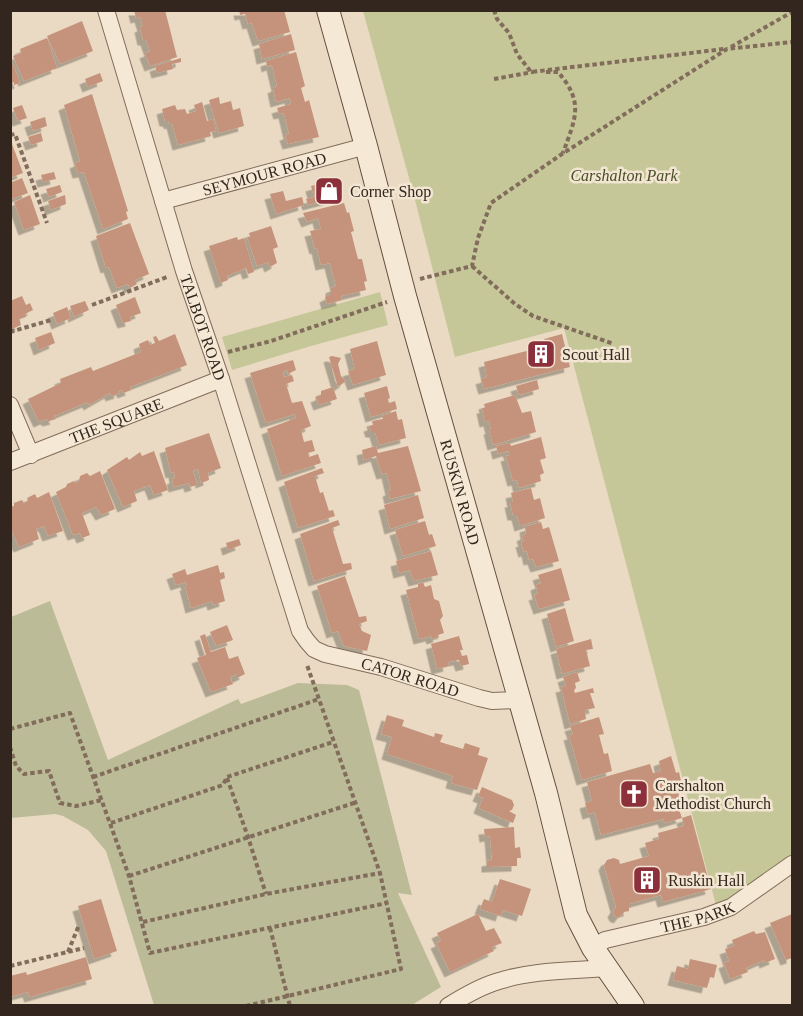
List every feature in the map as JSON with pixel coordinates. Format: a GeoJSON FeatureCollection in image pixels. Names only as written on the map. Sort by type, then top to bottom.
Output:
{"type":"FeatureCollection","features":[{"type":"Feature","properties":{"kind":"main road","name":"RUSKIN ROAD"},"geometry":{"type":"LineString","coordinates":[[328,10],[403,290],[554,822],[576,915],[593,948],[633,1005]]}},
{"type":"Feature","properties":{"kind":"street","name":"TALBOT ROAD"},"geometry":{"type":"LineString","coordinates":[[106,10],[184,271],[221,379],[300,631],[310,645]]}},
{"type":"Feature","properties":{"kind":"street","name":"SEYMOUR ROAD"},"geometry":{"type":"LineString","coordinates":[[163,201],[366,146]]}},
{"type":"Feature","properties":{"kind":"street","name":"THE SQUARE"},"geometry":{"type":"LineString","coordinates":[[10,462],[221,379]]}},
{"type":"Feature","properties":{"kind":"street"},"geometry":{"type":"LineString","coordinates":[[10,405],[31,455]]}},
{"type":"Feature","properties":{"kind":"street","name":"CATOR ROAD"},"geometry":{"type":"LineString","coordinates":[[310,645],[324,654],[381,667],[479,698],[492,701],[519,699]]}},
{"type":"Feature","properties":{"kind":"street","name":"THE PARK"},"geometry":{"type":"LineString","coordinates":[[593,948],[605,940],[704,917],[731,907],[792,864]]}},
{"type":"Feature","properties":{"kind":"street"},"geometry":{"type":"LineString","coordinates":[[448,1005],[470,992],[499,981],[527,975],[607,968]]}},
{"type":"Feature","properties":{"kind":"path"},"geometry":{"type":"LineString","coordinates":[[494,10],[517,54],[531,72]]}},
{"type":"Feature","properties":{"kind":"path"},"geometry":{"type":"LineString","coordinates":[[472,266],[478,238],[491,203],[562,154],[727,49],[792,12]]}},
{"type":"Feature","properties":{"kind":"path"},"geometry":{"type":"LineString","coordinates":[[494,78],[792,42]]}},
{"type":"Feature","properties":{"kind":"path"},"geometry":{"type":"LineString","coordinates":[[531,72],[558,72],[575,98],[576,116],[562,154]]}},
{"type":"Feature","properties":{"kind":"path"},"geometry":{"type":"LineString","coordinates":[[10,135],[15,134],[47,223]]}},
{"type":"Feature","properties":{"kind":"path"},"geometry":{"type":"LineString","coordinates":[[213,356],[271,341],[472,266]]}},
{"type":"Feature","properties":{"kind":"path"},"geometry":{"type":"LineString","coordinates":[[472,266],[515,304],[533,316],[614,344]]}},
{"type":"Feature","properties":{"kind":"path"},"geometry":{"type":"LineString","coordinates":[[92,305],[184,271]]}},
{"type":"Feature","properties":{"kind":"path"},"geometry":{"type":"LineString","coordinates":[[10,332],[51,320]]}},
{"type":"Feature","properties":{"kind":"path"},"geometry":{"type":"LineString","coordinates":[[246,1005],[401,969],[380,873],[306,663],[310,645]]}},
{"type":"Feature","properties":{"kind":"path"},"geometry":{"type":"LineString","coordinates":[[93,777],[319,699]]}},
{"type":"Feature","properties":{"kind":"path"},"geometry":{"type":"LineString","coordinates":[[10,729],[70,713],[129,876],[150,953],[387,903]]}},
{"type":"Feature","properties":{"kind":"path"},"geometry":{"type":"LineString","coordinates":[[111,823],[223,785],[227,777],[333,742]]}},
{"type":"Feature","properties":{"kind":"path"},"geometry":{"type":"LineString","coordinates":[[10,747],[16,766],[24,774],[49,771],[60,803],[76,806],[102,800]]}},
{"type":"Feature","properties":{"kind":"path"},"geometry":{"type":"LineString","coordinates":[[227,777],[266,894]]}},
{"type":"Feature","properties":{"kind":"path"},"geometry":{"type":"LineString","coordinates":[[129,876],[354,803]]}},
{"type":"Feature","properties":{"kind":"path"},"geometry":{"type":"LineString","coordinates":[[143,922],[266,894],[380,873]]}},
{"type":"Feature","properties":{"kind":"path"},"geometry":{"type":"LineString","coordinates":[[67,952],[80,925]]}},
{"type":"Feature","properties":{"kind":"path"},"geometry":{"type":"LineString","coordinates":[[270,928],[290,1005]]}},
{"type":"Feature","properties":{"kind":"path"},"geometry":{"type":"LineString","coordinates":[[10,966],[84,948]]}},
{"type":"Feature","properties":{"kind":"green space","name":"Carshalton Park"},"geometry":{"type":"Polygon","coordinates":[[[363,11],[792,11],[792,861],[717,909],[564,328],[455,357],[363,11]]]}},
{"type":"Feature","properties":{"kind":"green space"},"geometry":{"type":"Polygon","coordinates":[[[380,292],[388,325],[232,370],[222,337],[380,292]]]}},
{"type":"Feature","properties":{"kind":"green space"},"geometry":{"type":"Polygon","coordinates":[[[50,601],[108,760],[238,699],[241,704],[298,683],[347,685],[359,690],[412,895],[398,893],[441,987],[412,1005],[154,1005],[106,851],[88,830],[63,816],[55,814],[11,818],[11,617],[50,601]]]}},
{"type":"Feature","properties":{"kind":"building"},"geometry":{"type":"Polygon","coordinates":[[[134,10],[165,10],[177,57],[150,66],[145,53],[150,51],[146,40],[143,40],[140,27],[143,26],[140,17],[136,18],[134,10]]]}},
{"type":"Feature","properties":{"kind":"building"},"geometry":{"type":"Polygon","coordinates":[[[239,10],[284,10],[290,32],[258,41],[252,23],[248,24],[245,14],[240,15],[239,10]]]}},
{"type":"Feature","properties":{"kind":"building"},"geometry":{"type":"Polygon","coordinates":[[[82,21],[93,51],[60,64],[47,36],[82,21]]]}},
{"type":"Feature","properties":{"kind":"building"},"geometry":{"type":"Polygon","coordinates":[[[291,34],[295,50],[262,59],[259,44],[291,34]]]}},
{"type":"Feature","properties":{"kind":"building"},"geometry":{"type":"Polygon","coordinates":[[[47,38],[57,68],[24,81],[13,56],[21,53],[20,49],[47,38]]]}},
{"type":"Feature","properties":{"kind":"building"},"geometry":{"type":"Polygon","coordinates":[[[296,52],[305,86],[301,88],[305,102],[309,100],[319,137],[288,144],[285,135],[289,134],[284,113],[279,114],[277,108],[291,104],[290,98],[276,102],[273,88],[277,86],[272,65],[267,67],[266,61],[296,52]]]}},
{"type":"Feature","properties":{"kind":"building"},"geometry":{"type":"Polygon","coordinates":[[[181,58],[181,62],[172,64],[173,69],[157,73],[155,66],[181,58]]]}},
{"type":"Feature","properties":{"kind":"building"},"geometry":{"type":"Polygon","coordinates":[[[11,59],[20,83],[14,85],[14,82],[10,84],[11,59]]]}},
{"type":"Feature","properties":{"kind":"building"},"geometry":{"type":"Polygon","coordinates":[[[100,73],[103,81],[88,87],[85,79],[100,73]]]}},
{"type":"Feature","properties":{"kind":"building"},"geometry":{"type":"Polygon","coordinates":[[[92,94],[128,211],[126,212],[128,219],[103,229],[84,172],[78,173],[75,163],[80,161],[64,105],[92,94]]]}},
{"type":"Feature","properties":{"kind":"building"},"geometry":{"type":"Polygon","coordinates":[[[219,97],[220,104],[231,101],[233,110],[240,108],[244,126],[219,133],[209,100],[219,97]]]}},
{"type":"Feature","properties":{"kind":"building"},"geometry":{"type":"Polygon","coordinates":[[[202,102],[207,121],[213,119],[216,131],[210,132],[211,136],[178,145],[172,123],[165,121],[162,109],[175,105],[177,110],[185,109],[187,114],[196,111],[194,105],[202,102]]]}},
{"type":"Feature","properties":{"kind":"building"},"geometry":{"type":"Polygon","coordinates":[[[22,105],[27,118],[18,121],[13,108],[22,105]]]}},
{"type":"Feature","properties":{"kind":"building"},"geometry":{"type":"Polygon","coordinates":[[[45,117],[47,126],[33,131],[30,122],[45,117]]]}},
{"type":"Feature","properties":{"kind":"building"},"geometry":{"type":"Polygon","coordinates":[[[41,133],[43,141],[31,145],[28,137],[41,133]]]}},
{"type":"Feature","properties":{"kind":"building"},"geometry":{"type":"Polygon","coordinates":[[[10,144],[12,144],[23,173],[10,178],[10,144]]]}},
{"type":"Feature","properties":{"kind":"building"},"geometry":{"type":"Polygon","coordinates":[[[54,172],[56,179],[43,182],[41,175],[54,172]]]}},
{"type":"Feature","properties":{"kind":"building"},"geometry":{"type":"Polygon","coordinates":[[[22,178],[28,193],[12,199],[10,183],[22,178]]]}},
{"type":"Feature","properties":{"kind":"building"},"geometry":{"type":"Polygon","coordinates":[[[338,178],[342,196],[308,205],[306,199],[314,197],[311,186],[338,178]]]}},
{"type":"Feature","properties":{"kind":"building"},"geometry":{"type":"Polygon","coordinates":[[[60,185],[62,192],[49,197],[46,189],[60,185]]]}},
{"type":"Feature","properties":{"kind":"building"},"geometry":{"type":"Polygon","coordinates":[[[283,191],[286,201],[302,197],[304,205],[276,214],[270,194],[283,191]]]}},
{"type":"Feature","properties":{"kind":"building"},"geometry":{"type":"Polygon","coordinates":[[[30,195],[40,224],[24,230],[14,202],[30,195]]]}},
{"type":"Feature","properties":{"kind":"building"},"geometry":{"type":"Polygon","coordinates":[[[65,195],[66,204],[51,210],[48,201],[65,195]]]}},
{"type":"Feature","properties":{"kind":"building"},"geometry":{"type":"Polygon","coordinates":[[[344,203],[354,231],[351,232],[358,259],[362,259],[367,281],[364,282],[366,290],[341,296],[342,300],[327,304],[325,297],[331,294],[331,288],[336,286],[330,263],[321,265],[310,231],[321,229],[318,218],[307,222],[303,213],[344,203]]]}},
{"type":"Feature","properties":{"kind":"building"},"geometry":{"type":"Polygon","coordinates":[[[130,223],[149,274],[135,280],[137,284],[130,288],[128,284],[117,288],[109,267],[106,268],[96,236],[130,223]]]}},
{"type":"Feature","properties":{"kind":"building"},"geometry":{"type":"Polygon","coordinates":[[[271,226],[278,247],[273,249],[277,263],[270,267],[268,262],[257,266],[247,237],[250,237],[249,233],[271,226]]]}},
{"type":"Feature","properties":{"kind":"building"},"geometry":{"type":"Polygon","coordinates":[[[237,237],[238,240],[244,238],[254,272],[248,274],[246,268],[227,276],[228,280],[221,283],[209,246],[237,237]]]}},
{"type":"Feature","properties":{"kind":"building"},"geometry":{"type":"Polygon","coordinates":[[[22,296],[26,305],[30,303],[33,310],[25,314],[26,317],[19,319],[21,325],[10,330],[10,301],[22,296]]]}},
{"type":"Feature","properties":{"kind":"building"},"geometry":{"type":"Polygon","coordinates":[[[135,297],[141,313],[130,317],[131,321],[123,323],[116,305],[135,297]]]}},
{"type":"Feature","properties":{"kind":"building"},"geometry":{"type":"Polygon","coordinates":[[[85,301],[89,310],[74,317],[70,306],[85,301]]]}},
{"type":"Feature","properties":{"kind":"building"},"geometry":{"type":"Polygon","coordinates":[[[67,307],[71,318],[57,324],[53,313],[67,307]]]}},
{"type":"Feature","properties":{"kind":"building"},"geometry":{"type":"Polygon","coordinates":[[[51,332],[55,343],[39,350],[35,338],[51,332]]]}},
{"type":"Feature","properties":{"kind":"building"},"geometry":{"type":"Polygon","coordinates":[[[175,334],[187,365],[130,387],[131,390],[123,393],[122,390],[111,396],[110,393],[89,405],[88,402],[54,416],[56,419],[39,422],[28,399],[61,383],[60,379],[91,367],[93,371],[141,352],[139,344],[148,340],[150,345],[155,343],[153,337],[156,336],[159,341],[175,334]]]}},
{"type":"Feature","properties":{"kind":"building","name":"Scout Hall"},"geometry":{"type":"Polygon","coordinates":[[[562,334],[570,367],[484,389],[481,379],[487,377],[484,362],[546,346],[544,339],[562,334]]]}},
{"type":"Feature","properties":{"kind":"building"},"geometry":{"type":"Polygon","coordinates":[[[377,341],[386,375],[353,385],[348,371],[355,369],[350,349],[377,341]]]}},
{"type":"Feature","properties":{"kind":"building"},"geometry":{"type":"Polygon","coordinates":[[[329,357],[341,358],[338,364],[341,376],[346,381],[338,387],[329,357]]]}},
{"type":"Feature","properties":{"kind":"building"},"geometry":{"type":"Polygon","coordinates":[[[293,360],[296,370],[288,374],[287,370],[283,372],[284,377],[292,375],[294,381],[286,384],[292,403],[302,401],[311,426],[301,430],[304,442],[312,440],[315,451],[308,453],[309,457],[318,454],[321,463],[282,476],[267,429],[296,418],[295,414],[266,423],[250,373],[293,360]]]}},
{"type":"Feature","properties":{"kind":"building"},"geometry":{"type":"Polygon","coordinates":[[[537,380],[539,389],[519,395],[516,386],[537,380]]]}},
{"type":"Feature","properties":{"kind":"building"},"geometry":{"type":"Polygon","coordinates":[[[387,386],[389,403],[395,401],[397,409],[371,417],[364,393],[387,386]]]}},
{"type":"Feature","properties":{"kind":"building"},"geometry":{"type":"Polygon","coordinates":[[[333,387],[337,399],[319,405],[316,397],[321,395],[321,391],[333,387]]]}},
{"type":"Feature","properties":{"kind":"building"},"geometry":{"type":"Polygon","coordinates":[[[515,395],[522,413],[531,411],[536,432],[493,445],[489,421],[485,422],[482,408],[485,408],[484,404],[515,395]]]}},
{"type":"Feature","properties":{"kind":"building"},"geometry":{"type":"Polygon","coordinates":[[[396,411],[398,420],[402,419],[406,438],[379,445],[375,432],[371,432],[369,426],[373,425],[372,421],[383,419],[382,416],[396,411]]]}},
{"type":"Feature","properties":{"kind":"building"},"geometry":{"type":"Polygon","coordinates":[[[209,433],[221,468],[208,473],[209,480],[201,483],[198,469],[193,471],[197,485],[190,487],[189,483],[174,487],[172,479],[175,478],[174,472],[171,473],[165,448],[209,433]]]}},
{"type":"Feature","properties":{"kind":"building"},"geometry":{"type":"Polygon","coordinates":[[[541,437],[546,458],[540,460],[544,473],[540,475],[541,481],[519,488],[517,480],[513,481],[506,456],[510,455],[508,451],[498,454],[496,446],[510,443],[511,446],[541,437]]]}},
{"type":"Feature","properties":{"kind":"building"},"geometry":{"type":"Polygon","coordinates":[[[376,446],[378,453],[408,446],[421,491],[390,499],[388,491],[391,490],[387,473],[382,474],[376,456],[364,460],[362,450],[376,446]]]}},
{"type":"Feature","properties":{"kind":"building"},"geometry":{"type":"Polygon","coordinates":[[[154,451],[168,490],[154,495],[150,485],[134,491],[137,501],[123,507],[107,470],[127,457],[129,460],[140,452],[142,456],[154,451]]]}},
{"type":"Feature","properties":{"kind":"building"},"geometry":{"type":"Polygon","coordinates":[[[322,468],[324,473],[315,476],[329,511],[333,510],[335,516],[298,528],[284,482],[322,468]]]}},
{"type":"Feature","properties":{"kind":"building"},"geometry":{"type":"Polygon","coordinates":[[[100,471],[115,509],[101,515],[96,507],[82,513],[90,535],[82,538],[80,533],[73,535],[56,492],[66,487],[67,484],[79,481],[80,476],[87,473],[90,476],[100,471]]]}},
{"type":"Feature","properties":{"kind":"building"},"geometry":{"type":"Polygon","coordinates":[[[531,488],[534,500],[540,498],[545,518],[520,526],[517,515],[513,515],[510,502],[513,502],[511,493],[531,488]]]}},
{"type":"Feature","properties":{"kind":"building"},"geometry":{"type":"Polygon","coordinates":[[[49,492],[63,531],[48,536],[44,526],[36,529],[39,539],[19,547],[10,527],[10,507],[22,500],[24,503],[28,501],[27,498],[35,494],[37,498],[49,492]]]}},
{"type":"Feature","properties":{"kind":"building"},"geometry":{"type":"Polygon","coordinates":[[[418,495],[424,518],[390,529],[384,505],[418,495]]]}},
{"type":"Feature","properties":{"kind":"building"},"geometry":{"type":"Polygon","coordinates":[[[338,520],[340,525],[332,528],[343,564],[351,563],[352,569],[314,581],[300,534],[338,520]]]}},
{"type":"Feature","properties":{"kind":"building"},"geometry":{"type":"Polygon","coordinates":[[[425,521],[429,535],[432,534],[436,546],[403,556],[395,530],[425,521]]]}},
{"type":"Feature","properties":{"kind":"building"},"geometry":{"type":"Polygon","coordinates":[[[541,522],[543,529],[549,527],[559,561],[536,567],[533,559],[529,560],[527,551],[524,552],[521,542],[524,541],[522,536],[526,534],[525,527],[541,522]]]}},
{"type":"Feature","properties":{"kind":"building"},"geometry":{"type":"Polygon","coordinates":[[[239,539],[241,545],[228,550],[226,543],[239,539]]]}},
{"type":"Feature","properties":{"kind":"building"},"geometry":{"type":"Polygon","coordinates":[[[431,551],[438,575],[414,581],[410,570],[399,573],[396,561],[431,551]]]}},
{"type":"Feature","properties":{"kind":"building"},"geometry":{"type":"Polygon","coordinates":[[[218,565],[220,573],[224,572],[225,578],[220,580],[225,601],[213,605],[212,601],[191,608],[186,582],[176,585],[172,574],[185,569],[187,575],[218,565]]]}},
{"type":"Feature","properties":{"kind":"building"},"geometry":{"type":"Polygon","coordinates":[[[561,568],[570,600],[539,609],[534,595],[538,594],[536,585],[541,583],[538,575],[561,568]]]}},
{"type":"Feature","properties":{"kind":"building"},"geometry":{"type":"Polygon","coordinates":[[[345,576],[359,617],[366,616],[367,621],[359,624],[362,631],[371,635],[367,651],[344,646],[338,631],[332,633],[317,586],[345,576]]]}},
{"type":"Feature","properties":{"kind":"building"},"geometry":{"type":"Polygon","coordinates":[[[423,582],[425,587],[431,585],[434,599],[439,601],[443,616],[440,620],[444,633],[432,639],[431,636],[419,639],[406,590],[418,587],[418,584],[423,582]]]}},
{"type":"Feature","properties":{"kind":"building"},"geometry":{"type":"Polygon","coordinates":[[[565,608],[574,641],[556,647],[547,614],[565,608]]]}},
{"type":"Feature","properties":{"kind":"building"},"geometry":{"type":"Polygon","coordinates":[[[227,625],[233,640],[216,646],[210,632],[227,625]]]}},
{"type":"Feature","properties":{"kind":"building"},"geometry":{"type":"Polygon","coordinates":[[[205,634],[211,652],[225,647],[229,659],[238,656],[245,674],[237,678],[237,674],[230,677],[233,684],[211,692],[197,658],[206,655],[200,636],[205,634]]]}},
{"type":"Feature","properties":{"kind":"building"},"geometry":{"type":"Polygon","coordinates":[[[459,636],[463,650],[460,650],[462,656],[467,655],[469,664],[461,666],[459,660],[448,662],[449,666],[437,669],[431,644],[459,636]]]}},
{"type":"Feature","properties":{"kind":"building"},"geometry":{"type":"Polygon","coordinates":[[[591,639],[593,649],[586,650],[590,666],[562,674],[556,649],[591,639]]]}},
{"type":"Feature","properties":{"kind":"building"},"geometry":{"type":"Polygon","coordinates":[[[577,672],[580,681],[575,683],[575,693],[593,688],[594,693],[590,693],[595,708],[585,710],[586,719],[570,724],[561,687],[566,686],[563,677],[577,672]]]}},
{"type":"Feature","properties":{"kind":"building"},"geometry":{"type":"Polygon","coordinates":[[[387,715],[404,720],[402,726],[434,737],[435,733],[443,735],[440,742],[463,749],[465,743],[480,748],[478,755],[488,758],[477,790],[451,783],[453,776],[387,754],[392,737],[381,734],[387,715]]]}},
{"type":"Feature","properties":{"kind":"building"},"geometry":{"type":"Polygon","coordinates":[[[599,717],[604,734],[599,735],[604,754],[608,753],[612,771],[582,780],[569,735],[573,734],[570,726],[599,717]]]}},
{"type":"Feature","properties":{"kind":"building","name":"Carshalton Methodist Church"},"geometry":{"type":"Polygon","coordinates":[[[671,756],[676,773],[679,772],[682,786],[677,788],[680,799],[676,801],[682,818],[665,823],[663,819],[601,835],[595,812],[588,814],[585,803],[592,801],[587,782],[650,764],[653,773],[661,771],[659,761],[671,756]]]}},
{"type":"Feature","properties":{"kind":"building"},"geometry":{"type":"Polygon","coordinates":[[[482,787],[512,800],[514,805],[509,811],[516,815],[513,823],[479,808],[483,798],[478,796],[482,787]]]}},
{"type":"Feature","properties":{"kind":"building","name":"Ruskin Hall"},"geometry":{"type":"Polygon","coordinates":[[[691,815],[711,889],[663,902],[661,895],[629,904],[629,911],[624,912],[619,918],[615,916],[613,912],[616,907],[604,865],[607,860],[614,858],[619,860],[620,864],[649,856],[645,843],[659,839],[658,833],[684,826],[682,818],[691,815]]]}},
{"type":"Feature","properties":{"kind":"building"},"geometry":{"type":"Polygon","coordinates":[[[514,827],[515,848],[520,847],[521,858],[517,858],[517,866],[487,867],[487,861],[492,860],[490,836],[485,837],[484,829],[514,827]]]}},
{"type":"Feature","properties":{"kind":"building"},"geometry":{"type":"Polygon","coordinates":[[[500,879],[531,889],[522,916],[503,910],[501,916],[480,909],[484,899],[492,902],[500,879]]]}},
{"type":"Feature","properties":{"kind":"building"},"geometry":{"type":"Polygon","coordinates":[[[101,899],[117,951],[94,959],[78,906],[101,899]]]}},
{"type":"Feature","properties":{"kind":"building"},"geometry":{"type":"Polygon","coordinates":[[[478,914],[486,931],[494,928],[502,943],[492,947],[494,951],[450,972],[436,943],[441,941],[437,933],[478,914]]]}},
{"type":"Feature","properties":{"kind":"building"},"geometry":{"type":"Polygon","coordinates":[[[792,914],[792,958],[786,960],[770,923],[792,914]]]}},
{"type":"Feature","properties":{"kind":"building"},"geometry":{"type":"Polygon","coordinates":[[[754,931],[756,934],[765,932],[775,959],[765,963],[764,960],[746,968],[748,972],[730,979],[724,963],[729,961],[725,949],[734,946],[732,940],[754,931]]]}},
{"type":"Feature","properties":{"kind":"building"},"geometry":{"type":"Polygon","coordinates":[[[86,957],[92,979],[30,997],[28,992],[10,997],[10,976],[26,972],[27,975],[86,957]]]}},
{"type":"Feature","properties":{"kind":"building"},"geometry":{"type":"Polygon","coordinates":[[[690,959],[717,965],[714,978],[710,977],[707,988],[673,980],[677,966],[688,969],[690,959]]]}},
{"type":"Feature","properties":{"kind":"place","name":"Corner Shop"},"geometry":{"type":"Point","coordinates":[329,191]}},
{"type":"Feature","properties":{"kind":"place","name":"Scout Hall"},"geometry":{"type":"Point","coordinates":[541,354]}},
{"type":"Feature","properties":{"kind":"place","name":"Carshalton Methodist Church"},"geometry":{"type":"Point","coordinates":[634,794]}},
{"type":"Feature","properties":{"kind":"place","name":"Ruskin Hall"},"geometry":{"type":"Point","coordinates":[647,880]}}]}
